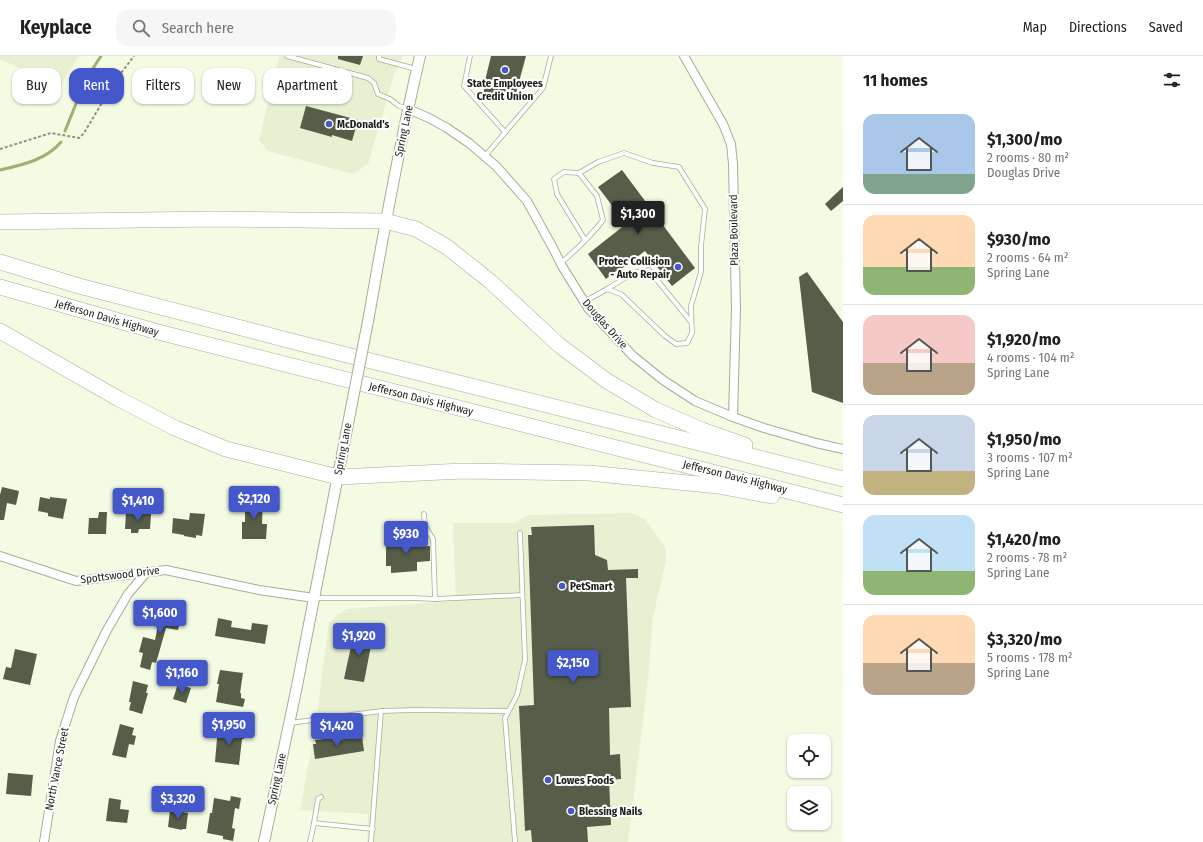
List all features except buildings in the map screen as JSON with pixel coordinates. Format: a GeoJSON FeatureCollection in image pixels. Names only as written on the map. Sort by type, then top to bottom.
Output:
{"type":"FeatureCollection","features":[{"type":"Feature","properties":{"kind":"highway"},"geometry":{"type":"LineString","coordinates":[[0,222],[213,219],[385,221],[416,229],[446,247],[491,282],[559,345],[607,381],[656,410],[702,430],[749,446],[770,461]]}},
{"type":"Feature","properties":{"kind":"highway"},"geometry":{"type":"LineString","coordinates":[[0,262],[79,286],[158,307],[843,479]]}},
{"type":"Feature","properties":{"kind":"highway","name":"Jefferson Davis Highway"},"geometry":{"type":"LineString","coordinates":[[0,287],[158,332],[843,505]]}},
{"type":"Feature","properties":{"kind":"highway"},"geometry":{"type":"LineString","coordinates":[[0,331],[119,399],[175,428],[226,449],[338,477],[463,471],[589,473],[718,486],[769,496],[825,500]]}},
{"type":"Feature","properties":{"kind":"street","name":"Spring Lane"},"geometry":{"type":"LineString","coordinates":[[264,842],[338,477],[369,316],[385,221],[420,56]]}},
{"type":"Feature","properties":{"kind":"street","name":"Plaza Boulevard"},"geometry":{"type":"LineString","coordinates":[[684,56],[723,124],[730,144],[733,164],[736,309],[733,417]]}},
{"type":"Feature","properties":{"kind":"street","name":"Douglas Drive"},"geometry":{"type":"LineString","coordinates":[[408,109],[447,128],[469,143],[496,166],[526,202],[588,308],[633,356],[664,380],[695,401],[764,428],[843,449]]}},
{"type":"Feature","properties":{"kind":"street","name":"Spottswood Drive"},"geometry":{"type":"LineString","coordinates":[[0,556],[76,581],[166,570],[259,590],[314,598]]}},
{"type":"Feature","properties":{"kind":"street","name":"North Vance Street"},"geometry":{"type":"LineString","coordinates":[[44,842],[60,741],[74,697],[107,630],[128,594],[146,573]]}},
{"type":"Feature","properties":{"kind":"lane"},"geometry":{"type":"LineString","coordinates":[[287,56],[368,78],[374,83],[378,94],[390,98],[400,106],[408,109]]}},
{"type":"Feature","properties":{"kind":"lane"},"geometry":{"type":"LineString","coordinates":[[379,56],[379,59],[417,69]]}},
{"type":"Feature","properties":{"kind":"lane"},"geometry":{"type":"LineString","coordinates":[[470,56],[464,86],[505,132]]}},
{"type":"Feature","properties":{"kind":"lane"},"geometry":{"type":"LineString","coordinates":[[485,156],[543,88],[551,56]]}},
{"type":"Feature","properties":{"kind":"lane"},"geometry":{"type":"LineString","coordinates":[[585,240],[557,194],[554,179],[564,172],[579,174],[598,162],[624,153],[653,163],[679,167],[705,209],[701,246],[701,272],[691,306],[692,333],[687,343],[676,344],[665,336],[621,294],[607,289]]}},
{"type":"Feature","properties":{"kind":"lane"},"geometry":{"type":"LineString","coordinates":[[561,263],[603,220],[597,196],[579,174]]}},
{"type":"Feature","properties":{"kind":"lane"},"geometry":{"type":"LineString","coordinates":[[584,302],[633,274],[649,270],[691,322]]}},
{"type":"Feature","properties":{"kind":"lane"},"geometry":{"type":"LineString","coordinates":[[424,514],[425,526],[433,539],[435,599]]}},
{"type":"Feature","properties":{"kind":"lane"},"geometry":{"type":"LineString","coordinates":[[515,842],[504,718],[517,695],[525,660],[520,533]]}},
{"type":"Feature","properties":{"kind":"lane"},"geometry":{"type":"LineString","coordinates":[[314,598],[435,599],[522,595]]}},
{"type":"Feature","properties":{"kind":"lane"},"geometry":{"type":"LineString","coordinates":[[289,723],[381,711],[508,711]]}},
{"type":"Feature","properties":{"kind":"lane"},"geometry":{"type":"LineString","coordinates":[[372,842],[381,711]]}},
{"type":"Feature","properties":{"kind":"lane"},"geometry":{"type":"LineString","coordinates":[[310,842],[318,799],[321,797]]}},
{"type":"Feature","properties":{"kind":"lane"},"geometry":{"type":"LineString","coordinates":[[314,823],[372,829]]}},
{"type":"Feature","properties":{"kind":"path"},"geometry":{"type":"LineString","coordinates":[[0,149],[51,133],[79,138],[84,133],[115,81],[134,56]]}},
{"type":"Feature","properties":{"kind":"shaded area"},"geometry":{"type":"Polygon","coordinates":[[[0,56],[79,56],[71,68],[69,68],[69,72],[61,84],[61,68],[20,68],[0,59],[0,56]]]}},
{"type":"Feature","properties":{"kind":"shaded area"},"geometry":{"type":"Polygon","coordinates":[[[279,56],[403,56],[394,75],[368,164],[353,174],[268,151],[259,140],[268,104],[352,104],[352,68],[276,68],[279,56]]]}},
{"type":"Feature","properties":{"kind":"shaded area"},"geometry":{"type":"Polygon","coordinates":[[[631,513],[646,520],[666,549],[666,561],[653,617],[648,680],[628,842],[367,842],[368,814],[300,810],[315,730],[329,622],[346,609],[456,601],[453,523],[515,523],[527,515],[631,513]]]}},
{"type":"Feature","properties":{"kind":"waterway"},"geometry":{"type":"LineString","coordinates":[[65,131],[86,79],[101,56]]}},
{"type":"Feature","properties":{"kind":"waterway"},"geometry":{"type":"LineString","coordinates":[[0,170],[33,161],[48,153],[61,142]]}},
{"type":"Feature","properties":{"kind":"place","name":"State Employees Credit Union"},"geometry":{"type":"Point","coordinates":[505,70]}},
{"type":"Feature","properties":{"kind":"place","name":"McDonald's"},"geometry":{"type":"Point","coordinates":[329,124]}},
{"type":"Feature","properties":{"kind":"place","name":"Protec Collision - Auto Repair"},"geometry":{"type":"Point","coordinates":[678,267]}},
{"type":"Feature","properties":{"kind":"place","name":"PetSmart"},"geometry":{"type":"Point","coordinates":[562,586]}},
{"type":"Feature","properties":{"kind":"place","name":"Lowes Foods"},"geometry":{"type":"Point","coordinates":[548,780]}},
{"type":"Feature","properties":{"kind":"place","name":"Blessing Nails"},"geometry":{"type":"Point","coordinates":[571,811]}}]}
